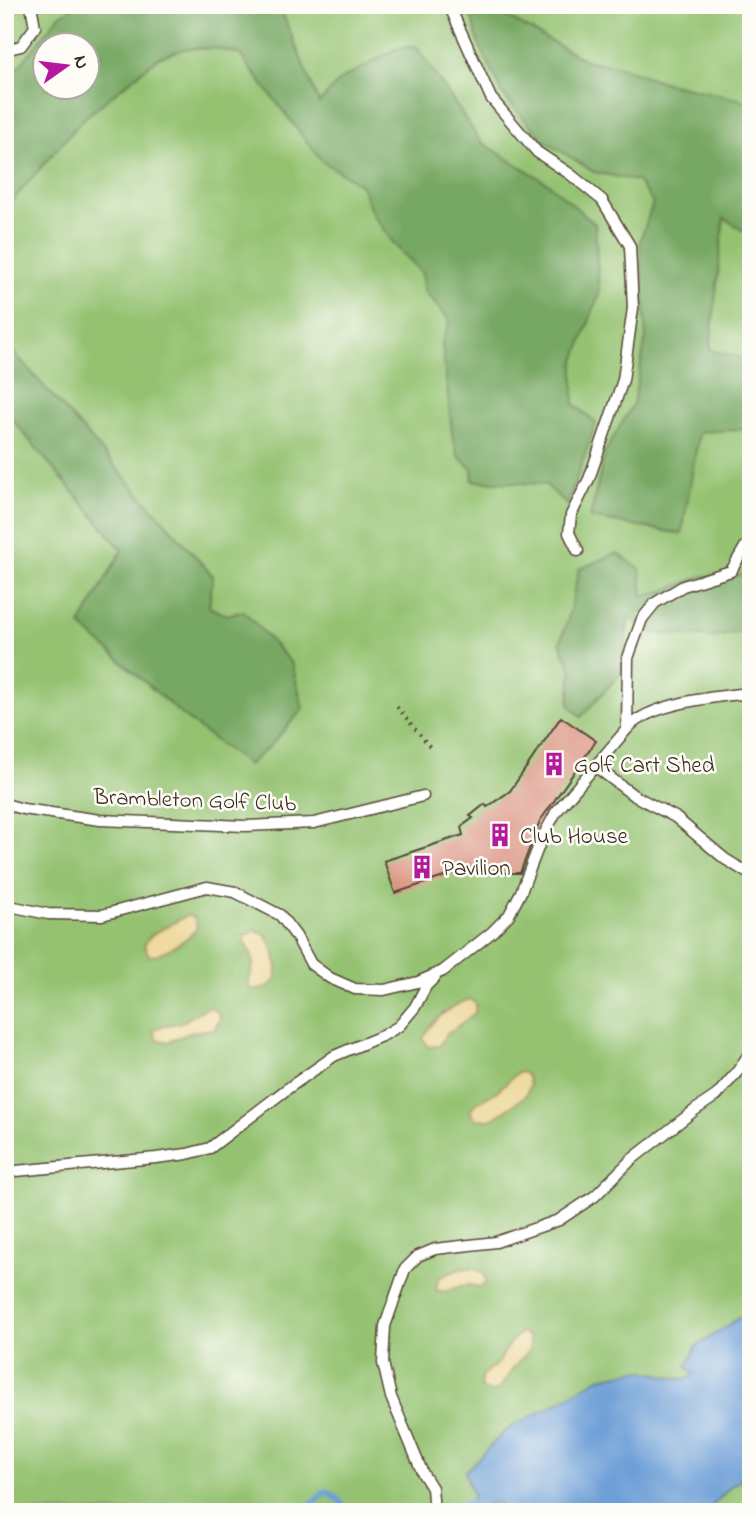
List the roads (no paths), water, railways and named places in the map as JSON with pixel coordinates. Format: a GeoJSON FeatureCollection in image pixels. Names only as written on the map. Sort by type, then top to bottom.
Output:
{"type":"FeatureCollection","features":[{"type":"Feature","properties":{"kind":"lane"},"geometry":{"type":"LineString","coordinates":[[5,50],[21,46],[35,27],[31,5]]}},
{"type":"Feature","properties":{"kind":"lane"},"geometry":{"type":"LineString","coordinates":[[449,5],[491,98],[537,152],[602,200],[630,246],[633,308],[623,380],[589,479],[571,515],[569,533],[578,551]]}},
{"type":"Feature","properties":{"kind":"lane"},"geometry":{"type":"LineString","coordinates":[[627,729],[628,658],[642,619],[655,603],[683,586],[732,571],[745,547]]}},
{"type":"Feature","properties":{"kind":"lane"},"geometry":{"type":"LineString","coordinates":[[5,1172],[156,1158],[187,1154],[210,1147],[334,1056],[399,1026],[415,1007],[426,986],[509,915],[556,812],[634,721],[649,713],[710,696],[751,693]]}},
{"type":"Feature","properties":{"kind":"lane"},"geometry":{"type":"LineString","coordinates":[[595,766],[633,795],[675,817],[725,859],[751,875]]}},
{"type":"Feature","properties":{"kind":"lane","name":"Brambleton Golf Club"},"geometry":{"type":"LineString","coordinates":[[5,804],[100,820],[245,826],[314,823],[423,796]]}},
{"type":"Feature","properties":{"kind":"lane"},"geometry":{"type":"LineString","coordinates":[[5,905],[48,914],[102,915],[207,887],[235,892],[280,915],[296,936],[311,964],[330,978],[355,989],[384,990],[418,982],[443,971]]}},
{"type":"Feature","properties":{"kind":"lane"},"geometry":{"type":"LineString","coordinates":[[434,1512],[434,1495],[391,1397],[383,1363],[385,1326],[405,1269],[418,1256],[435,1249],[496,1242],[558,1220],[595,1196],[631,1160],[717,1095],[751,1051]]}},
{"type":"Feature","properties":{"kind":"water"},"geometry":{"type":"Polygon","coordinates":[[[751,1310],[751,1474],[731,1486],[707,1512],[504,1512],[499,1502],[464,1510],[473,1496],[465,1472],[506,1430],[599,1378],[640,1370],[685,1380],[695,1374],[687,1367],[696,1347],[751,1310]]]}},
{"type":"Feature","properties":{"kind":"waterway"},"geometry":{"type":"LineString","coordinates":[[303,1512],[326,1491],[338,1499],[348,1512]]}},
{"type":"Feature","properties":{"kind":"waterway"},"geometry":{"type":"LineString","coordinates":[[421,1512],[474,1501]]}},
{"type":"Feature","properties":{"kind":"place","name":"Golf Cart Shed"},"geometry":{"type":"Point","coordinates":[554,764]}},
{"type":"Feature","properties":{"kind":"place","name":"Club House"},"geometry":{"type":"Point","coordinates":[500,835]}},
{"type":"Feature","properties":{"kind":"place","name":"Pavilion"},"geometry":{"type":"Point","coordinates":[422,867]}}]}
